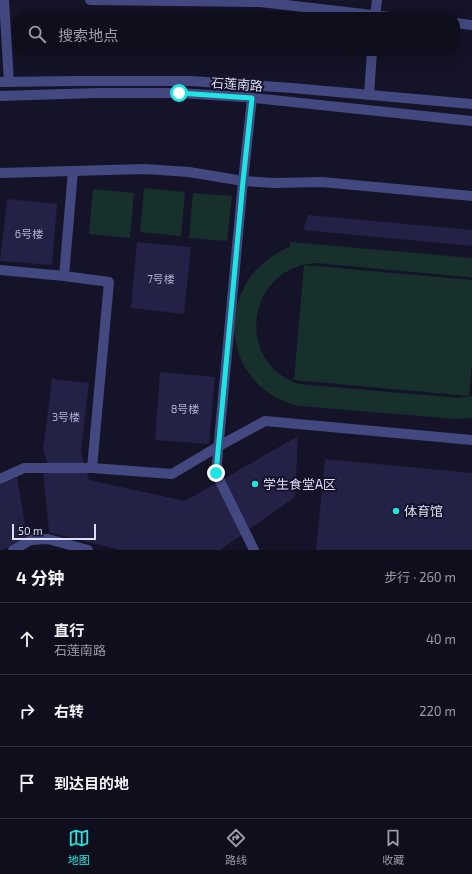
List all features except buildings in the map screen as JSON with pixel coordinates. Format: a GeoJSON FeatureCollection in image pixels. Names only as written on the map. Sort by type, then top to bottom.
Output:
{"type":"FeatureCollection","features":[{"type":"Feature","properties":{"kind":"street"},"geometry":{"type":"LineString","coordinates":[[2,0],[5,82]]}},
{"type":"Feature","properties":{"kind":"street"},"geometry":{"type":"LineString","coordinates":[[90,0],[260,1],[344,12]]}},
{"type":"Feature","properties":{"kind":"street"},"geometry":{"type":"LineString","coordinates":[[376,12],[377,0]]}},
{"type":"Feature","properties":{"kind":"street"},"geometry":{"type":"LineString","coordinates":[[460,24],[472,25]]}},
{"type":"Feature","properties":{"kind":"street"},"geometry":{"type":"LineString","coordinates":[[369,95],[372,56]]}},
{"type":"Feature","properties":{"kind":"street","name":"石莲南路"},"geometry":{"type":"LineString","coordinates":[[5,82],[190,81],[472,104]]}},
{"type":"Feature","properties":{"kind":"street","name":"石莲南路"},"geometry":{"type":"LineString","coordinates":[[0,96],[97,93],[171,93],[252,98],[472,121]]}},
{"type":"Feature","properties":{"kind":"street"},"geometry":{"type":"LineString","coordinates":[[252,98],[216,473],[254,550]]}},
{"type":"Feature","properties":{"kind":"street"},"geometry":{"type":"LineString","coordinates":[[0,173],[145,169],[189,172],[243,181],[274,184],[322,182],[472,196]]}},
{"type":"Feature","properties":{"kind":"street"},"geometry":{"type":"LineString","coordinates":[[64,276],[74,171]]}},
{"type":"Feature","properties":{"kind":"street"},"geometry":{"type":"LineString","coordinates":[[0,270],[109,282],[92,468]]}},
{"type":"Feature","properties":{"kind":"street"},"geometry":{"type":"LineString","coordinates":[[0,480],[24,468],[92,468],[172,474],[265,421],[472,440]]}},
{"type":"Feature","properties":{"kind":"street"},"geometry":{"type":"LineString","coordinates":[[13,550],[48,539],[88,550]]}},
{"type":"Feature","properties":{"kind":"green space"},"geometry":{"type":"Polygon","coordinates":[[[144,188],[185,192],[181,236],[140,232],[144,188]]]}},
{"type":"Feature","properties":{"kind":"green space"},"geometry":{"type":"Polygon","coordinates":[[[93,189],[134,193],[130,238],[89,234],[93,189]]]}},
{"type":"Feature","properties":{"kind":"green space"},"geometry":{"type":"Polygon","coordinates":[[[193,193],[232,196],[227,241],[189,238],[193,193]]]}},
{"type":"Feature","properties":{"kind":"green space"},"geometry":{"type":"Polygon","coordinates":[[[290,242],[472,258],[472,278],[316,263],[293,268],[275,281],[263,298],[257,317],[257,338],[264,357],[278,373],[299,384],[459,398],[472,396],[472,418],[457,419],[299,406],[277,398],[260,386],[247,370],[238,352],[234,332],[236,311],[243,290],[255,271],[271,257],[290,247],[290,242]]]}},
{"type":"Feature","properties":{"kind":"green space"},"geometry":{"type":"Polygon","coordinates":[[[304,265],[472,280],[472,365],[469,396],[294,380],[304,265]]]}},
{"type":"Feature","properties":{"kind":"place","name":"学生食堂A区"},"geometry":{"type":"Point","coordinates":[255,484]}},
{"type":"Feature","properties":{"kind":"place","name":"体育馆"},"geometry":{"type":"Point","coordinates":[396,511]}},
{"type":"Feature","properties":{"kind":"route"},"geometry":{"type":"LineString","coordinates":[[179,93],[252,98],[216,473]]}}]}
